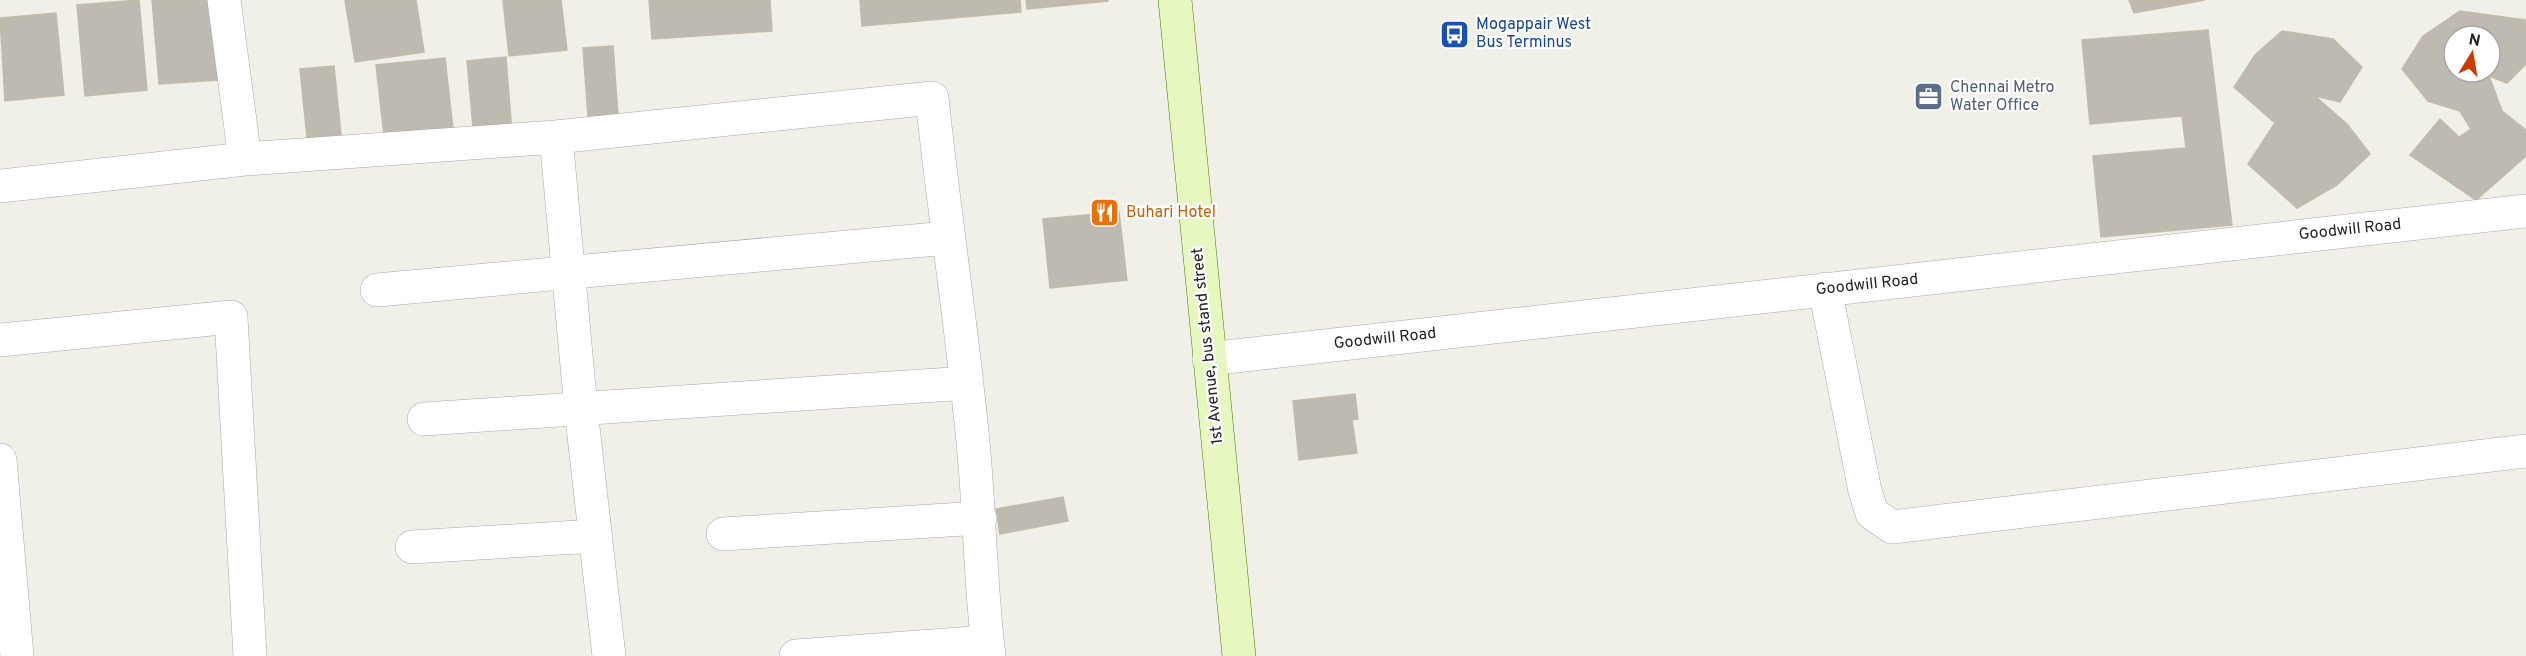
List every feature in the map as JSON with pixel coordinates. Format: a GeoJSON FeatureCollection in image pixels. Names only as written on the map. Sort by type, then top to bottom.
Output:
{"type":"FeatureCollection","features":[{"type":"Feature","properties":{"kind":"street"},"geometry":{"type":"LineString","coordinates":[[224,0],[244,159]]}},
{"type":"Feature","properties":{"kind":"street","name":"1st Avenue, bus stand street"},"geometry":{"type":"LineString","coordinates":[[1175,0],[1239,656]]}},
{"type":"Feature","properties":{"kind":"street"},"geometry":{"type":"LineString","coordinates":[[0,186],[244,159],[556,137],[932,98],[947,238],[967,383],[980,518],[988,649],[796,656]]}},
{"type":"Feature","properties":{"kind":"street"},"geometry":{"type":"LineString","coordinates":[[556,137],[581,409],[609,656]]}},
{"type":"Feature","properties":{"kind":"street","name":"Goodwill Road"},"geometry":{"type":"LineString","coordinates":[[1209,359],[2526,211]]}},
{"type":"Feature","properties":{"kind":"street"},"geometry":{"type":"LineString","coordinates":[[377,290],[947,238]]}},
{"type":"Feature","properties":{"kind":"street"},"geometry":{"type":"LineString","coordinates":[[1825,289],[1864,491],[1872,513],[1892,527],[2526,451]]}},
{"type":"Feature","properties":{"kind":"street"},"geometry":{"type":"LineString","coordinates":[[0,340],[231,317],[250,656]]}},
{"type":"Feature","properties":{"kind":"street"},"geometry":{"type":"LineString","coordinates":[[424,418],[967,383]]}},
{"type":"Feature","properties":{"kind":"street"},"geometry":{"type":"LineString","coordinates":[[0,460],[17,656]]}},
{"type":"Feature","properties":{"kind":"street"},"geometry":{"type":"LineString","coordinates":[[723,534],[980,518]]}},
{"type":"Feature","properties":{"kind":"street"},"geometry":{"type":"LineString","coordinates":[[412,547],[595,536]]}},
{"type":"Feature","properties":{"kind":"building"},"geometry":{"type":"Polygon","coordinates":[[[139,0],[147,90],[85,96],[77,5],[139,0]]]}},
{"type":"Feature","properties":{"kind":"building"},"geometry":{"type":"Polygon","coordinates":[[[152,0],[212,0],[219,80],[159,84],[152,0]]]}},
{"type":"Feature","properties":{"kind":"building"},"geometry":{"type":"Polygon","coordinates":[[[345,0],[416,0],[424,52],[355,62],[345,0]]]}},
{"type":"Feature","properties":{"kind":"building"},"geometry":{"type":"Polygon","coordinates":[[[503,0],[561,0],[567,50],[509,56],[503,0]]]}},
{"type":"Feature","properties":{"kind":"building"},"geometry":{"type":"Polygon","coordinates":[[[649,0],[770,0],[772,31],[652,39],[649,0]]]}},
{"type":"Feature","properties":{"kind":"building"},"geometry":{"type":"Polygon","coordinates":[[[860,0],[1020,0],[1021,12],[862,26],[860,0]]]}},
{"type":"Feature","properties":{"kind":"building"},"geometry":{"type":"Polygon","coordinates":[[[1026,0],[1108,0],[1108,1],[1027,9],[1026,0]]]}},
{"type":"Feature","properties":{"kind":"building"},"geometry":{"type":"Polygon","coordinates":[[[2129,0],[2205,0],[2134,13],[2129,0]]]}},
{"type":"Feature","properties":{"kind":"building"},"geometry":{"type":"Polygon","coordinates":[[[2460,11],[2525,20],[2526,64],[2507,83],[2502,81],[2502,24],[2442,24],[2442,84],[2492,84],[2502,111],[2526,130],[2526,156],[2476,200],[2410,155],[2440,119],[2459,137],[2471,129],[2460,111],[2428,101],[2402,69],[2423,36],[2460,11]]]}},
{"type":"Feature","properties":{"kind":"building"},"geometry":{"type":"Polygon","coordinates":[[[56,13],[64,95],[5,101],[0,18],[56,13]]]}},
{"type":"Feature","properties":{"kind":"building"},"geometry":{"type":"Polygon","coordinates":[[[2208,30],[2232,225],[2101,237],[2093,156],[2186,148],[2182,116],[2090,124],[2082,40],[2208,30]]]}},
{"type":"Feature","properties":{"kind":"building"},"geometry":{"type":"Polygon","coordinates":[[[2282,31],[2333,39],[2362,67],[2340,102],[2315,96],[2347,124],[2370,154],[2337,185],[2297,208],[2248,164],[2275,123],[2234,87],[2255,55],[2282,31]]]}},
{"type":"Feature","properties":{"kind":"building"},"geometry":{"type":"Polygon","coordinates":[[[613,46],[618,115],[588,117],[583,48],[613,46]]]}},
{"type":"Feature","properties":{"kind":"building"},"geometry":{"type":"Polygon","coordinates":[[[506,57],[512,134],[474,138],[467,61],[506,57]]]}},
{"type":"Feature","properties":{"kind":"building"},"geometry":{"type":"Polygon","coordinates":[[[445,58],[454,137],[385,144],[376,65],[445,58]]]}},
{"type":"Feature","properties":{"kind":"building"},"geometry":{"type":"Polygon","coordinates":[[[334,66],[342,144],[308,147],[300,69],[334,66]]]}},
{"type":"Feature","properties":{"kind":"building"},"geometry":{"type":"Polygon","coordinates":[[[1119,212],[1127,280],[1050,288],[1043,219],[1119,212]]]}},
{"type":"Feature","properties":{"kind":"building"},"geometry":{"type":"Polygon","coordinates":[[[1355,394],[1358,419],[1352,420],[1357,453],[1299,460],[1293,401],[1355,394]]]}},
{"type":"Feature","properties":{"kind":"building"},"geometry":{"type":"Polygon","coordinates":[[[1063,497],[1068,521],[1000,534],[996,509],[1063,497]]]}},
{"type":"Feature","properties":{"kind":"place","name":"Mogappair West Bus Terminus"},"geometry":{"type":"Point","coordinates":[1455,34]}},
{"type":"Feature","properties":{"kind":"place","name":"Chennai Metro Water Office"},"geometry":{"type":"Point","coordinates":[1929,97]}},
{"type":"Feature","properties":{"kind":"place","name":"Buhari Hotel"},"geometry":{"type":"Point","coordinates":[1105,213]}}]}
